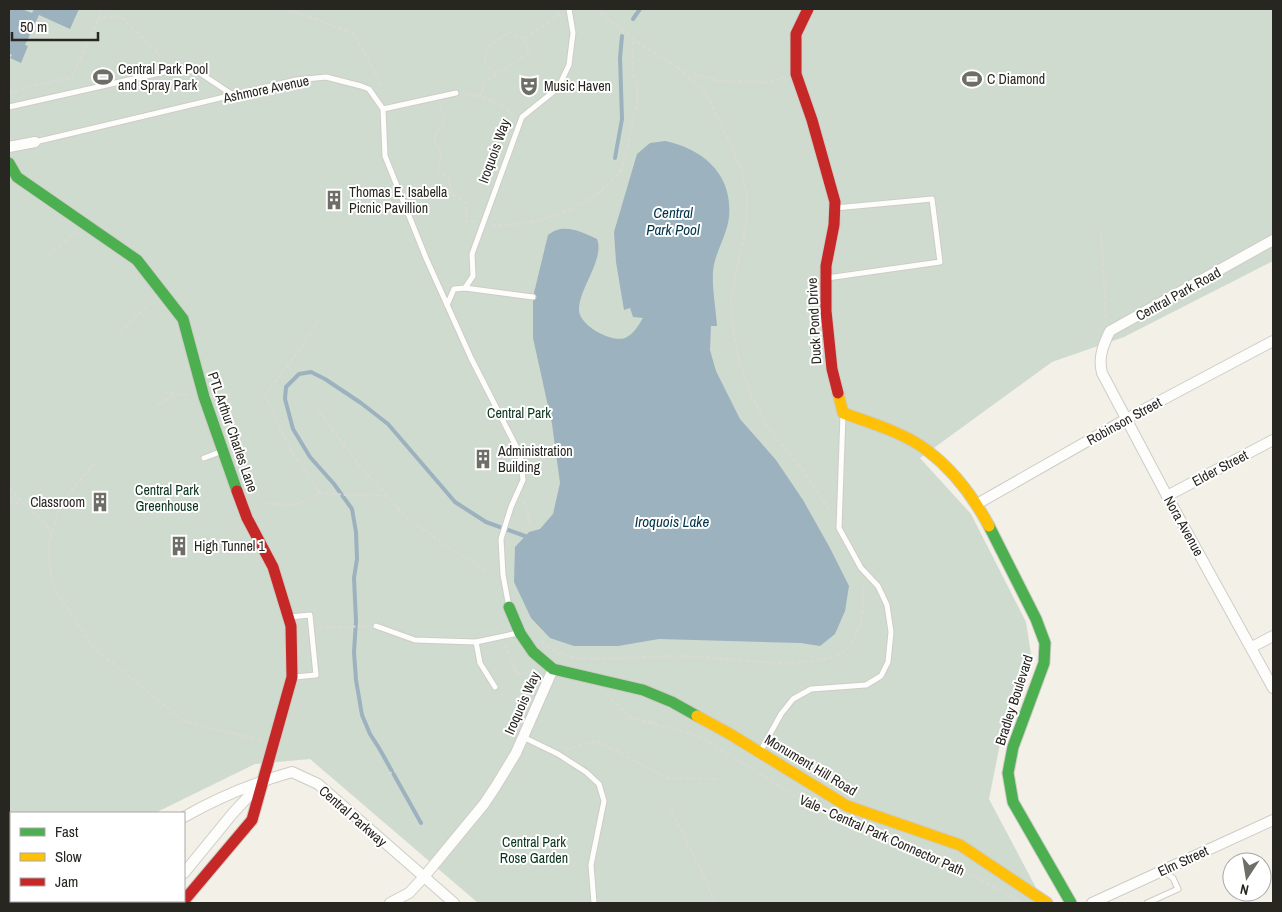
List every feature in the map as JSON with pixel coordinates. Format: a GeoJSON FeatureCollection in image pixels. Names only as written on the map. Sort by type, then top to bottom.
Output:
{"type":"FeatureCollection","features":[{"type":"Feature","properties":{"kind":"street","name":"Duck Pond Drive"},"geometry":{"type":"LineString","coordinates":[[808,9],[796,34],[796,74],[835,202],[834,225],[826,266],[826,310],[832,370],[843,413]]}},
{"type":"Feature","properties":{"kind":"street","name":"Ashmore Avenue"},"geometry":{"type":"LineString","coordinates":[[9,147],[35,142]]}},
{"type":"Feature","properties":{"kind":"street","name":"PTL Arthur Charles Lane"},"geometry":{"type":"LineString","coordinates":[[9,163],[17,177],[137,260],[183,319],[204,397],[222,451],[247,518],[273,567],[291,626],[292,677],[252,820],[185,900]]}},
{"type":"Feature","properties":{"kind":"street","name":"Central Park Road"},"geometry":{"type":"LineString","coordinates":[[1107,337],[1110,331],[1273,240]]}},
{"type":"Feature","properties":{"kind":"street","name":"Nora Avenue"},"geometry":{"type":"LineString","coordinates":[[1107,337],[1099,362],[1102,373],[1128,418],[1167,496],[1273,688]]}},
{"type":"Feature","properties":{"kind":"street","name":"Robinson Street"},"geometry":{"type":"LineString","coordinates":[[977,504],[1128,418],[1273,341]]}},
{"type":"Feature","properties":{"kind":"street"},"geometry":{"type":"LineString","coordinates":[[843,413],[889,430],[928,450],[948,468],[977,504]]}},
{"type":"Feature","properties":{"kind":"street","name":"Elder Street"},"geometry":{"type":"LineString","coordinates":[[1167,496],[1273,440]]}},
{"type":"Feature","properties":{"kind":"street","name":"Bradley Boulevard"},"geometry":{"type":"LineString","coordinates":[[977,504],[1036,619],[1045,644],[1044,663],[1013,747],[1008,773],[1013,802],[1071,903]]}},
{"type":"Feature","properties":{"kind":"street","name":"Iroquois Way"},"geometry":{"type":"LineString","coordinates":[[390,903],[407,898],[484,804],[523,738],[550,674],[520,633],[510,607]]}},
{"type":"Feature","properties":{"kind":"street"},"geometry":{"type":"LineString","coordinates":[[1252,647],[1273,636]]}},
{"type":"Feature","properties":{"kind":"street","name":"Monument Hill Road"},"geometry":{"type":"LineString","coordinates":[[550,674],[586,678],[644,690],[672,702],[847,806],[960,845],[1047,903]]}},
{"type":"Feature","properties":{"kind":"street","name":"Central Parkway"},"geometry":{"type":"LineString","coordinates":[[185,816],[217,798],[263,780],[292,772],[318,784],[423,878],[454,903]]}},
{"type":"Feature","properties":{"kind":"street"},"geometry":{"type":"LineString","coordinates":[[185,872],[263,780]]}},
{"type":"Feature","properties":{"kind":"street","name":"Elm Street"},"geometry":{"type":"LineString","coordinates":[[1092,903],[1273,820]]}},
{"type":"Feature","properties":{"kind":"lane","name":"Iroquois Way"},"geometry":{"type":"LineString","coordinates":[[448,305],[454,290],[464,288],[473,276],[472,254],[522,116],[558,88],[569,66],[573,33],[568,9]]}},
{"type":"Feature","properties":{"kind":"lane"},"geometry":{"type":"LineString","coordinates":[[9,107],[174,70],[197,71],[234,95]]}},
{"type":"Feature","properties":{"kind":"lane","name":"Ashmore Avenue"},"geometry":{"type":"LineString","coordinates":[[35,142],[296,80],[326,77],[361,86],[369,90],[383,109]]}},
{"type":"Feature","properties":{"kind":"lane"},"geometry":{"type":"LineString","coordinates":[[383,109],[456,93]]}},
{"type":"Feature","properties":{"kind":"lane","name":"Iroquois Way"},"geometry":{"type":"LineString","coordinates":[[383,109],[385,156],[426,258],[471,358],[520,454],[523,480],[501,539],[503,575],[510,607]]}},
{"type":"Feature","properties":{"kind":"lane"},"geometry":{"type":"LineString","coordinates":[[826,278],[940,262],[932,199],[835,208]]}},
{"type":"Feature","properties":{"kind":"lane"},"geometry":{"type":"LineString","coordinates":[[464,288],[533,297]]}},
{"type":"Feature","properties":{"kind":"lane"},"geometry":{"type":"LineString","coordinates":[[760,753],[780,714],[793,699],[811,689],[866,685],[881,676],[888,662],[891,632],[887,605],[878,586],[861,568],[839,528],[843,413]]}},
{"type":"Feature","properties":{"kind":"lane"},"geometry":{"type":"LineString","coordinates":[[204,458],[222,451]]}},
{"type":"Feature","properties":{"kind":"lane"},"geometry":{"type":"LineString","coordinates":[[288,617],[310,614],[316,675],[292,677]]}},
{"type":"Feature","properties":{"kind":"lane"},"geometry":{"type":"LineString","coordinates":[[376,626],[415,640],[476,642],[520,633]]}},
{"type":"Feature","properties":{"kind":"lane"},"geometry":{"type":"LineString","coordinates":[[476,642],[480,663],[495,687]]}},
{"type":"Feature","properties":{"kind":"lane"},"geometry":{"type":"LineString","coordinates":[[523,738],[558,754],[586,772],[599,784],[604,801],[591,864],[594,903]]}},
{"type":"Feature","properties":{"kind":"lane"},"geometry":{"type":"LineString","coordinates":[[197,857],[211,870]]}},
{"type":"Feature","properties":{"kind":"lane"},"geometry":{"type":"LineString","coordinates":[[1147,903],[1178,889],[1173,878],[1163,871]]}},
{"type":"Feature","properties":{"kind":"path"},"geometry":{"type":"LineString","coordinates":[[9,94],[35,85],[70,78],[98,18],[100,9]]}},
{"type":"Feature","properties":{"kind":"path"},"geometry":{"type":"LineString","coordinates":[[283,9],[308,16],[354,34],[383,87]]}},
{"type":"Feature","properties":{"kind":"path"},"geometry":{"type":"LineString","coordinates":[[524,39],[568,9]]}},
{"type":"Feature","properties":{"kind":"path"},"geometry":{"type":"LineString","coordinates":[[596,9],[634,39],[678,68],[705,92],[725,132],[741,168],[747,194],[746,226],[731,296],[732,322],[738,356],[750,393],[765,423],[805,473],[839,528]]}},
{"type":"Feature","properties":{"kind":"path"},"geometry":{"type":"LineString","coordinates":[[98,18],[120,16],[160,55]]}},
{"type":"Feature","properties":{"kind":"path"},"geometry":{"type":"LineString","coordinates":[[480,97],[486,81],[496,75],[529,53],[524,39],[510,32],[486,48],[485,63],[496,75]]}},
{"type":"Feature","properties":{"kind":"path"},"geometry":{"type":"LineString","coordinates":[[440,104],[445,121],[437,131],[434,140],[442,156],[438,170],[449,177],[451,192],[466,203],[466,221],[498,226],[531,222],[569,211],[599,193],[620,173],[627,150],[638,96],[633,74],[634,39]]}},
{"type":"Feature","properties":{"kind":"path"},"geometry":{"type":"LineString","coordinates":[[678,68],[718,81],[769,82],[796,74]]}},
{"type":"Feature","properties":{"kind":"path"},"geometry":{"type":"LineString","coordinates":[[456,93],[475,94],[490,100],[512,114],[520,122]]}},
{"type":"Feature","properties":{"kind":"path"},"geometry":{"type":"LineString","coordinates":[[49,255],[86,224]]}},
{"type":"Feature","properties":{"kind":"path"},"geometry":{"type":"LineString","coordinates":[[1101,230],[1107,337]]}},
{"type":"Feature","properties":{"kind":"path"},"geometry":{"type":"LineString","coordinates":[[120,332],[162,292]]}},
{"type":"Feature","properties":{"kind":"path"},"geometry":{"type":"LineString","coordinates":[[318,321],[300,349],[265,395],[292,452],[320,493]]}},
{"type":"Feature","properties":{"kind":"path"},"geometry":{"type":"LineString","coordinates":[[157,392],[204,397]]}},
{"type":"Feature","properties":{"kind":"path"},"geometry":{"type":"LineString","coordinates":[[158,405],[175,394]]}},
{"type":"Feature","properties":{"kind":"path"},"geometry":{"type":"LineString","coordinates":[[316,407],[361,468],[409,520],[485,571]]}},
{"type":"Feature","properties":{"kind":"path"},"geometry":{"type":"LineString","coordinates":[[94,463],[60,505],[48,546],[52,585],[94,648],[185,722],[265,741]]}},
{"type":"Feature","properties":{"kind":"path"},"geometry":{"type":"LineString","coordinates":[[9,489],[52,531]]}},
{"type":"Feature","properties":{"kind":"path"},"geometry":{"type":"LineString","coordinates":[[519,489],[532,527]]}},
{"type":"Feature","properties":{"kind":"path"},"geometry":{"type":"LineString","coordinates":[[263,503],[296,504],[320,493],[387,496]]}},
{"type":"Feature","properties":{"kind":"path"},"geometry":{"type":"LineString","coordinates":[[9,501],[25,505]]}},
{"type":"Feature","properties":{"kind":"path"},"geometry":{"type":"LineString","coordinates":[[538,637],[545,645],[556,651],[569,656],[590,659],[676,656],[778,662],[819,660],[840,654],[851,642],[860,627],[864,608],[861,568]]}},
{"type":"Feature","properties":{"kind":"path"},"geometry":{"type":"LineString","coordinates":[[514,619],[498,627],[517,674],[527,672],[550,674]]}},
{"type":"Feature","properties":{"kind":"path"},"geometry":{"type":"LineString","coordinates":[[311,628],[362,626]]}},
{"type":"Feature","properties":{"kind":"path","name":"Vale - Central Park Connector Path"},"geometry":{"type":"LineString","coordinates":[[605,693],[630,717],[698,736],[811,806],[920,849],[952,864],[1022,903]]}},
{"type":"Feature","properties":{"kind":"path"},"geometry":{"type":"LineString","coordinates":[[562,750],[598,741],[667,778],[717,779]]}},
{"type":"Feature","properties":{"kind":"path"},"geometry":{"type":"LineString","coordinates":[[388,774],[400,769]]}},
{"type":"Feature","properties":{"kind":"path"},"geometry":{"type":"LineString","coordinates":[[669,806],[708,886],[714,903]]}},
{"type":"Feature","properties":{"kind":"green space","name":"Central Park"},"geometry":{"type":"Polygon","coordinates":[[[9,9],[1273,9],[1273,261],[1124,337],[1052,362],[920,458],[971,514],[1026,622],[1031,654],[1005,719],[989,799],[1044,903],[478,903],[310,759],[255,764],[157,812],[10,812],[9,819],[9,9]]]}},
{"type":"Feature","properties":{"kind":"water"},"geometry":{"type":"Polygon","coordinates":[[[9,9],[22,9],[32,13],[34,9],[79,9],[70,29],[39,15],[25,45],[28,46],[21,63],[10,58],[12,55],[9,53],[9,9]]]}},
{"type":"Feature","properties":{"kind":"water","name":"Iroquois Lake"},"geometry":{"type":"Polygon","coordinates":[[[665,141],[692,150],[703,157],[721,176],[726,188],[729,202],[728,224],[713,272],[717,326],[711,326],[710,350],[716,371],[740,419],[776,460],[803,500],[849,586],[845,611],[835,634],[820,646],[801,643],[659,639],[618,646],[574,646],[550,638],[531,618],[514,582],[515,547],[529,532],[540,529],[553,514],[560,483],[552,424],[533,338],[533,297],[548,235],[560,229],[566,229],[579,231],[597,239],[598,255],[580,301],[580,316],[597,332],[612,338],[625,338],[636,330],[643,318],[633,317],[630,308],[624,310],[616,262],[614,232],[637,154],[650,143],[665,141]]]}},
{"type":"Feature","properties":{"kind":"waterway"},"geometry":{"type":"LineString","coordinates":[[633,19],[640,9]]}},
{"type":"Feature","properties":{"kind":"waterway"},"geometry":{"type":"LineString","coordinates":[[615,158],[622,119],[620,58],[622,36]]}},
{"type":"Feature","properties":{"kind":"waterway"},"geometry":{"type":"LineString","coordinates":[[421,823],[370,734],[362,715],[356,680],[354,652],[356,621],[354,578],[357,559],[356,532],[352,509],[334,484],[310,457],[293,429],[285,399],[286,387],[299,374],[311,372],[325,379],[388,424],[455,502],[486,522],[525,536]]}},
{"type":"Feature","properties":{"kind":"traffic: fast"},"geometry":{"type":"LineString","coordinates":[[9,163],[17,177],[137,260],[183,319],[204,397],[237,491]]}},
{"type":"Feature","properties":{"kind":"traffic: fast"},"geometry":{"type":"LineString","coordinates":[[989,526],[1036,619],[1045,643],[1044,663],[1013,747],[1008,773],[1013,802],[1071,903]]}},
{"type":"Feature","properties":{"kind":"traffic: fast"},"geometry":{"type":"LineString","coordinates":[[509,607],[520,633],[533,652],[553,669],[643,690],[672,702],[697,716]]}},
{"type":"Feature","properties":{"kind":"traffic: slow"},"geometry":{"type":"LineString","coordinates":[[838,393],[843,413],[898,434],[928,451],[963,486],[989,526]]}},
{"type":"Feature","properties":{"kind":"traffic: slow"},"geometry":{"type":"LineString","coordinates":[[697,716],[730,734],[847,806],[960,845],[1047,903]]}},
{"type":"Feature","properties":{"kind":"traffic: jam"},"geometry":{"type":"LineString","coordinates":[[808,9],[796,34],[796,74],[812,120],[835,202],[834,225],[826,266],[826,311],[832,369],[838,393]]}},
{"type":"Feature","properties":{"kind":"traffic: jam"},"geometry":{"type":"LineString","coordinates":[[185,899],[252,820],[292,677],[291,626],[273,567],[247,518],[237,491]]}},
{"type":"Feature","properties":{"kind":"place","name":"Central Park Pool and Spray Park"},"geometry":{"type":"Point","coordinates":[103,77]}},
{"type":"Feature","properties":{"kind":"place","name":"C Diamond"},"geometry":{"type":"Point","coordinates":[972,79]}},
{"type":"Feature","properties":{"kind":"place","name":"Music Haven"},"geometry":{"type":"Point","coordinates":[529,86]}},
{"type":"Feature","properties":{"kind":"place","name":"Thomas E. Isabella Picnic Pavillion"},"geometry":{"type":"Point","coordinates":[334,200]}},
{"type":"Feature","properties":{"kind":"place","name":"Administration Building"},"geometry":{"type":"Point","coordinates":[483,459]}},
{"type":"Feature","properties":{"kind":"place","name":"Classroom"},"geometry":{"type":"Point","coordinates":[100,502]}},
{"type":"Feature","properties":{"kind":"place","name":"High Tunnel 1"},"geometry":{"type":"Point","coordinates":[179,546]}},
{"type":"Feature","properties":{"kind":"water label","name":"Central Park Pool"},"geometry":{"type":"Point","coordinates":[673,220]}},
{"type":"Feature","properties":{"kind":"park label","name":"Central Park Greenhouse"},"geometry":{"type":"Point","coordinates":[167,498]}},
{"type":"Feature","properties":{"kind":"park label","name":"Central Park Rose Garden"},"geometry":{"type":"Point","coordinates":[534,850]}}]}
